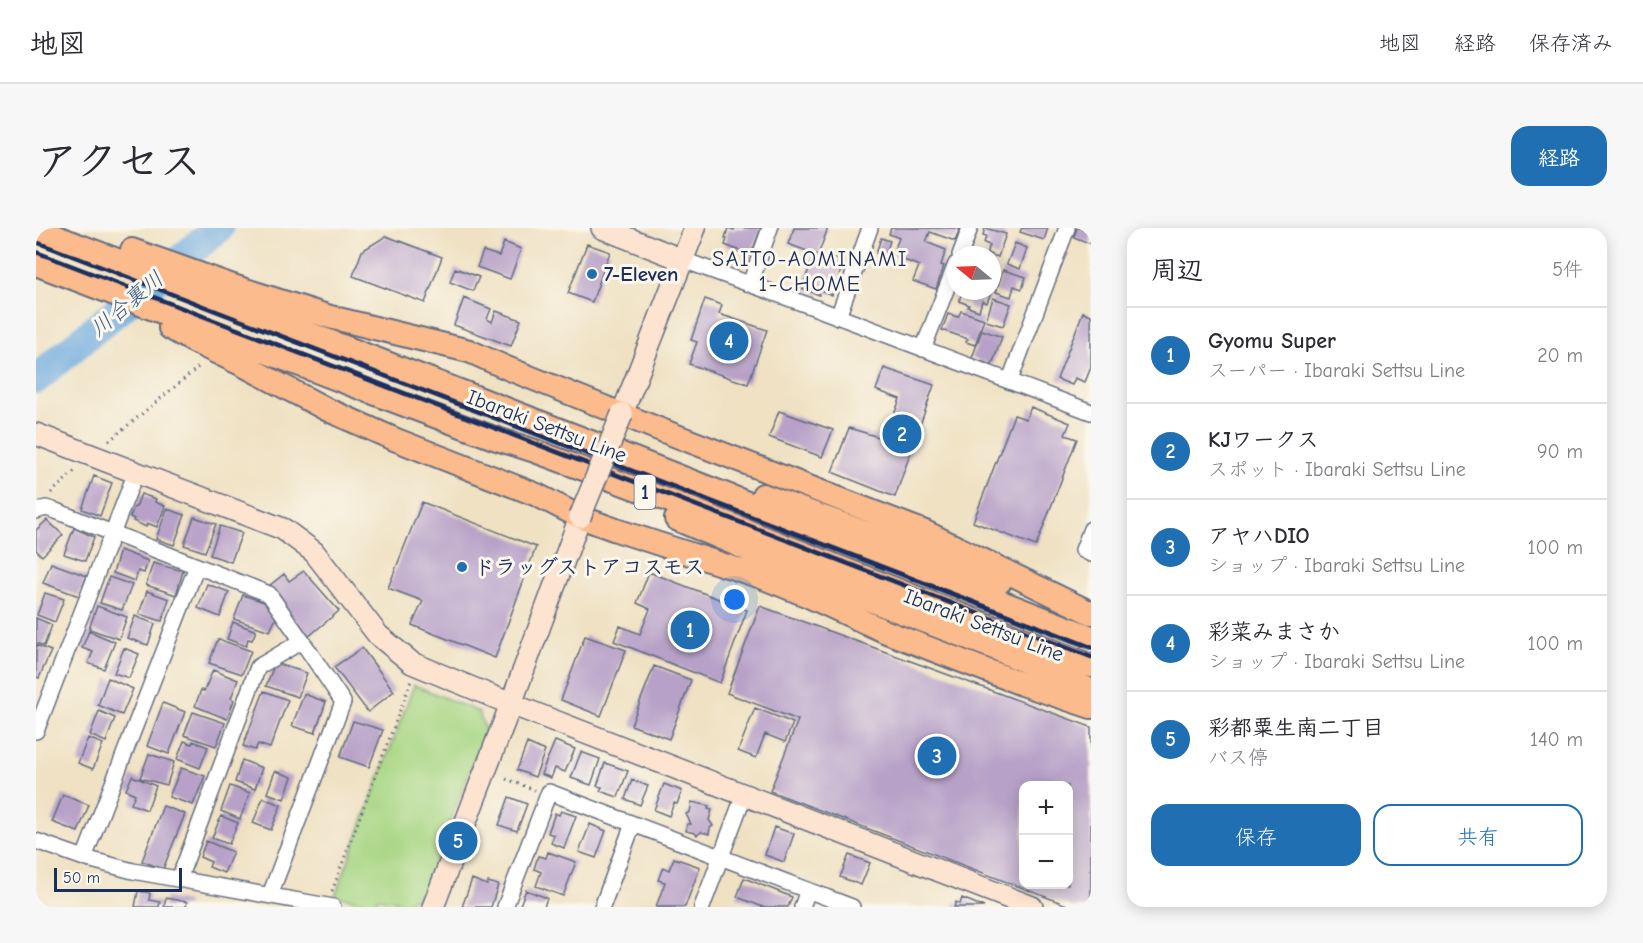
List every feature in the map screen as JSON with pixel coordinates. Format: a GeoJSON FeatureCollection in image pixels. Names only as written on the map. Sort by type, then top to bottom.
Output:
{"type":"FeatureCollection","features":[{"type":"Feature","properties":{"kind":"main road"},"geometry":{"type":"LineString","coordinates":[[36,229],[72,234],[229,294],[469,351],[507,369],[925,532],[1089,612]]}},
{"type":"Feature","properties":{"kind":"main road"},"geometry":{"type":"LineString","coordinates":[[39,265],[95,286],[193,333],[243,365],[334,413],[394,439],[537,495],[580,517],[769,580],[875,627],[1022,684],[1091,707]]}},
{"type":"Feature","properties":{"kind":"main road","name":"Ibaraki Settsu Line"},"geometry":{"type":"LineString","coordinates":[[229,294],[506,410],[1091,638]]}},
{"type":"Feature","properties":{"kind":"main road","name":"Ibaraki Settsu Line"},"geometry":{"type":"LineString","coordinates":[[193,333],[532,450],[686,507],[1091,666]]}},
{"type":"Feature","properties":{"kind":"main road"},"geometry":{"type":"LineString","coordinates":[[506,410],[519,411],[808,510],[969,571],[1089,612]]}},
{"type":"Feature","properties":{"kind":"main road"},"geometry":{"type":"LineString","coordinates":[[494,438],[529,458],[827,583],[994,648],[1091,690]]}},
{"type":"Feature","properties":{"kind":"street"},"geometry":{"type":"LineString","coordinates":[[602,228],[1091,412]]}},
{"type":"Feature","properties":{"kind":"street"},"geometry":{"type":"LineString","coordinates":[[433,907],[512,704],[580,517],[695,228]]}},
{"type":"Feature","properties":{"kind":"street"},"geometry":{"type":"LineString","coordinates":[[750,284],[770,228]]}},
{"type":"Feature","properties":{"kind":"street"},"geometry":{"type":"LineString","coordinates":[[838,317],[870,228]]}},
{"type":"Feature","properties":{"kind":"street"},"geometry":{"type":"LineString","coordinates":[[963,246],[970,228]]}},
{"type":"Feature","properties":{"kind":"street"},"geometry":{"type":"LineString","coordinates":[[1010,380],[1067,228]]}},
{"type":"Feature","properties":{"kind":"street"},"geometry":{"type":"LineString","coordinates":[[923,349],[947,287]]}},
{"type":"Feature","properties":{"kind":"street"},"geometry":{"type":"LineString","coordinates":[[45,438],[283,529],[314,552],[378,635],[412,663],[1032,907]]}},
{"type":"Feature","properties":{"kind":"street"},"geometry":{"type":"LineString","coordinates":[[36,731],[136,472]]}},
{"type":"Feature","properties":{"kind":"street"},"geometry":{"type":"LineString","coordinates":[[36,511],[42,508],[50,509],[269,594],[343,702],[270,895]]}},
{"type":"Feature","properties":{"kind":"street"},"geometry":{"type":"LineString","coordinates":[[1091,529],[1083,550],[1091,554]]}},
{"type":"Feature","properties":{"kind":"street"},"geometry":{"type":"LineString","coordinates":[[84,858],[196,566]]}},
{"type":"Feature","properties":{"kind":"street"},"geometry":{"type":"LineString","coordinates":[[179,879],[258,667],[302,641]]}},
{"type":"Feature","properties":{"kind":"street"},"geometry":{"type":"LineString","coordinates":[[505,907],[549,792],[852,907]]}},
{"type":"Feature","properties":{"kind":"street"},"geometry":{"type":"LineString","coordinates":[[702,907],[744,795]]}},
{"type":"Feature","properties":{"kind":"street"},"geometry":{"type":"LineString","coordinates":[[602,907],[633,824]]}},
{"type":"Feature","properties":{"kind":"street"},"geometry":{"type":"LineString","coordinates":[[36,841],[84,858],[133,871],[270,895],[331,903]]}},
{"type":"Feature","properties":{"kind":"street"},"geometry":{"type":"LineString","coordinates":[[802,907],[808,891]]}},
{"type":"Feature","properties":{"kind":"path"},"geometry":{"type":"LineString","coordinates":[[48,496],[203,363]]}},
{"type":"Feature","properties":{"kind":"path"},"geometry":{"type":"LineString","coordinates":[[331,903],[411,681]]}},
{"type":"Feature","properties":{"kind":"path"},"geometry":{"type":"LineString","coordinates":[[506,779],[548,795]]}},
{"type":"Feature","properties":{"kind":"green space"},"geometry":{"type":"Polygon","coordinates":[[[414,685],[479,712],[485,730],[423,893],[405,903],[377,898],[375,904],[335,896],[414,685]]]}},
{"type":"Feature","properties":{"kind":"building"},"geometry":{"type":"Polygon","coordinates":[[[728,228],[734,230],[735,228],[761,228],[751,255],[725,245],[728,228]]]}},
{"type":"Feature","properties":{"kind":"building"},"geometry":{"type":"Polygon","coordinates":[[[794,228],[828,228],[818,255],[788,244],[794,228]]]}},
{"type":"Feature","properties":{"kind":"building"},"geometry":{"type":"Polygon","coordinates":[[[891,228],[960,228],[955,241],[930,232],[926,242],[946,250],[941,265],[944,266],[936,289],[913,281],[919,266],[897,257],[898,253],[894,251],[899,238],[889,234],[891,228]]]}},
{"type":"Feature","properties":{"kind":"building"},"geometry":{"type":"Polygon","coordinates":[[[985,228],[1006,234],[1001,248],[1001,246],[990,246],[984,243],[986,236],[983,235],[985,228]]]}},
{"type":"Feature","properties":{"kind":"building"},"geometry":{"type":"Polygon","coordinates":[[[1022,228],[1048,228],[1044,240],[1020,232],[1022,228]]]}},
{"type":"Feature","properties":{"kind":"building"},"geometry":{"type":"Polygon","coordinates":[[[1077,228],[1091,228],[1091,244],[1074,237],[1077,228]]]}},
{"type":"Feature","properties":{"kind":"building"},"geometry":{"type":"Polygon","coordinates":[[[386,236],[442,257],[425,303],[353,276],[362,251],[386,236]]]}},
{"type":"Feature","properties":{"kind":"building"},"geometry":{"type":"Polygon","coordinates":[[[881,238],[890,241],[885,256],[876,253],[881,238]]]}},
{"type":"Feature","properties":{"kind":"building"},"geometry":{"type":"Polygon","coordinates":[[[504,242],[521,249],[510,279],[477,267],[483,251],[499,256],[504,242]]]}},
{"type":"Feature","properties":{"kind":"building"},"geometry":{"type":"Polygon","coordinates":[[[1015,243],[1027,248],[1020,269],[1007,264],[1015,243]]]}},
{"type":"Feature","properties":{"kind":"building"},"geometry":{"type":"Polygon","coordinates":[[[587,244],[610,252],[592,302],[568,293],[587,244]]]}},
{"type":"Feature","properties":{"kind":"building"},"geometry":{"type":"Polygon","coordinates":[[[829,256],[844,262],[832,295],[820,290],[819,295],[802,288],[813,258],[826,263],[829,256]]]}},
{"type":"Feature","properties":{"kind":"building"},"geometry":{"type":"Polygon","coordinates":[[[455,268],[479,277],[473,291],[450,282],[455,268]]]}},
{"type":"Feature","properties":{"kind":"building"},"geometry":{"type":"Polygon","coordinates":[[[1003,270],[1026,277],[1022,289],[1014,286],[1011,297],[1001,294],[1003,270]]]}},
{"type":"Feature","properties":{"kind":"building"},"geometry":{"type":"Polygon","coordinates":[[[464,298],[491,309],[487,319],[492,322],[496,311],[521,320],[511,346],[454,325],[464,298]]]}},
{"type":"Feature","properties":{"kind":"building"},"geometry":{"type":"Polygon","coordinates":[[[705,299],[722,305],[719,314],[767,330],[748,384],[689,364],[697,342],[691,340],[705,299]]]}},
{"type":"Feature","properties":{"kind":"building"},"geometry":{"type":"Polygon","coordinates":[[[988,300],[987,303],[982,301],[979,311],[959,301],[988,300]]]}},
{"type":"Feature","properties":{"kind":"building"},"geometry":{"type":"Polygon","coordinates":[[[992,300],[1011,304],[1003,326],[986,321],[992,300]]]}},
{"type":"Feature","properties":{"kind":"building"},"geometry":{"type":"Polygon","coordinates":[[[961,311],[984,319],[975,345],[966,342],[968,339],[942,330],[948,314],[958,317],[961,311]]]}},
{"type":"Feature","properties":{"kind":"building"},"geometry":{"type":"Polygon","coordinates":[[[1083,312],[1091,315],[1091,367],[1085,382],[1075,378],[1072,385],[1057,379],[1083,312]]]}},
{"type":"Feature","properties":{"kind":"building"},"geometry":{"type":"Polygon","coordinates":[[[982,330],[1002,337],[992,365],[972,358],[982,330]]]}},
{"type":"Feature","properties":{"kind":"building"},"geometry":{"type":"Polygon","coordinates":[[[884,368],[934,385],[895,497],[832,472],[849,428],[885,439],[900,399],[876,390],[884,368]]]}},
{"type":"Feature","properties":{"kind":"building"},"geometry":{"type":"Polygon","coordinates":[[[1031,407],[1070,423],[1065,435],[1077,439],[1036,546],[973,522],[1014,415],[1026,419],[1031,407]]]}},
{"type":"Feature","properties":{"kind":"building"},"geometry":{"type":"Polygon","coordinates":[[[779,411],[833,430],[822,457],[769,437],[779,411]]]}},
{"type":"Feature","properties":{"kind":"building"},"geometry":{"type":"Polygon","coordinates":[[[94,476],[112,483],[100,516],[82,509],[94,476]]]}},
{"type":"Feature","properties":{"kind":"building"},"geometry":{"type":"Polygon","coordinates":[[[141,494],[156,499],[155,502],[165,506],[157,527],[147,523],[146,527],[133,521],[134,519],[130,517],[141,494]]]}},
{"type":"Feature","properties":{"kind":"building","name":"ドラッグストアコスモス"},"geometry":{"type":"Polygon","coordinates":[[[422,502],[536,547],[495,658],[412,625],[423,601],[388,588],[422,502]]]}},
{"type":"Feature","properties":{"kind":"building"},"geometry":{"type":"Polygon","coordinates":[[[167,509],[185,515],[174,545],[156,539],[167,509]]]}},
{"type":"Feature","properties":{"kind":"building"},"geometry":{"type":"Polygon","coordinates":[[[194,517],[216,524],[205,552],[184,545],[194,517]]]}},
{"type":"Feature","properties":{"kind":"building"},"geometry":{"type":"Polygon","coordinates":[[[47,520],[63,535],[42,556],[36,550],[36,530],[47,520]]]}},
{"type":"Feature","properties":{"kind":"building"},"geometry":{"type":"Polygon","coordinates":[[[220,526],[242,533],[231,562],[210,555],[220,526]]]}},
{"type":"Feature","properties":{"kind":"building"},"geometry":{"type":"Polygon","coordinates":[[[74,528],[94,537],[85,561],[64,554],[74,528]]]}},
{"type":"Feature","properties":{"kind":"building"},"geometry":{"type":"Polygon","coordinates":[[[120,550],[148,561],[144,573],[138,571],[135,581],[113,573],[120,550]]]}},
{"type":"Feature","properties":{"kind":"building"},"geometry":{"type":"Polygon","coordinates":[[[51,563],[87,576],[79,596],[43,583],[51,563]]]}},
{"type":"Feature","properties":{"kind":"building"},"geometry":{"type":"Polygon","coordinates":[[[153,563],[183,571],[176,595],[146,585],[153,563]]]}},
{"type":"Feature","properties":{"kind":"building"},"geometry":{"type":"Polygon","coordinates":[[[304,571],[339,611],[308,637],[269,586],[284,574],[289,581],[304,571]]]}},
{"type":"Feature","properties":{"kind":"building"},"geometry":{"type":"Polygon","coordinates":[[[649,572],[747,610],[720,683],[614,641],[620,626],[640,634],[650,609],[637,603],[649,572]]]}},
{"type":"Feature","properties":{"kind":"building"},"geometry":{"type":"Polygon","coordinates":[[[109,577],[132,585],[122,610],[100,603],[109,577]]]}},
{"type":"Feature","properties":{"kind":"building"},"geometry":{"type":"Polygon","coordinates":[[[207,584],[229,592],[220,617],[198,608],[207,584]]]}},
{"type":"Feature","properties":{"kind":"building"},"geometry":{"type":"Polygon","coordinates":[[[147,591],[169,599],[162,621],[139,614],[147,591]]]}},
{"type":"Feature","properties":{"kind":"building"},"geometry":{"type":"Polygon","coordinates":[[[45,593],[64,599],[55,622],[37,615],[45,593]]]}},
{"type":"Feature","properties":{"kind":"building"},"geometry":{"type":"Polygon","coordinates":[[[243,595],[264,602],[277,616],[270,631],[234,619],[243,595]]]}},
{"type":"Feature","properties":{"kind":"building"},"geometry":{"type":"Polygon","coordinates":[[[97,606],[127,617],[119,639],[89,629],[97,606]]]}},
{"type":"Feature","properties":{"kind":"building"},"geometry":{"type":"Polygon","coordinates":[[[760,606],[1091,727],[1091,907],[1072,907],[1025,889],[1073,889],[1073,781],[1019,781],[1019,887],[770,791],[798,720],[727,693],[760,606]]]}},
{"type":"Feature","properties":{"kind":"building"},"geometry":{"type":"Polygon","coordinates":[[[135,616],[155,624],[148,645],[127,638],[135,616]]]}},
{"type":"Feature","properties":{"kind":"building"},"geometry":{"type":"Polygon","coordinates":[[[36,618],[52,625],[44,646],[36,643],[36,618]]]}},
{"type":"Feature","properties":{"kind":"building"},"geometry":{"type":"Polygon","coordinates":[[[233,622],[256,631],[252,640],[248,639],[246,646],[227,639],[233,622]]]}},
{"type":"Feature","properties":{"kind":"building"},"geometry":{"type":"Polygon","coordinates":[[[89,631],[115,642],[104,669],[88,663],[93,652],[82,648],[89,631]]]}},
{"type":"Feature","properties":{"kind":"building"},"geometry":{"type":"Polygon","coordinates":[[[585,636],[626,650],[601,716],[561,700],[585,636]]]}},
{"type":"Feature","properties":{"kind":"building"},"geometry":{"type":"Polygon","coordinates":[[[218,639],[251,651],[242,674],[209,663],[218,639]]]}},
{"type":"Feature","properties":{"kind":"building"},"geometry":{"type":"Polygon","coordinates":[[[36,645],[51,651],[39,678],[36,677],[36,645]]]}},
{"type":"Feature","properties":{"kind":"building"},"geometry":{"type":"Polygon","coordinates":[[[124,648],[139,654],[129,678],[114,673],[124,648]]]}},
{"type":"Feature","properties":{"kind":"building"},"geometry":{"type":"Polygon","coordinates":[[[362,648],[394,691],[368,712],[334,667],[362,648]]]}},
{"type":"Feature","properties":{"kind":"building"},"geometry":{"type":"Polygon","coordinates":[[[275,663],[307,673],[298,697],[266,686],[275,663]]]}},
{"type":"Feature","properties":{"kind":"building"},"geometry":{"type":"Polygon","coordinates":[[[654,666],[691,680],[669,739],[631,725],[654,666]]]}},
{"type":"Feature","properties":{"kind":"building"},"geometry":{"type":"Polygon","coordinates":[[[213,670],[238,680],[231,698],[234,700],[227,719],[195,706],[213,670]]]}},
{"type":"Feature","properties":{"kind":"building"},"geometry":{"type":"Polygon","coordinates":[[[108,678],[133,689],[122,715],[98,705],[108,678]]]}},
{"type":"Feature","properties":{"kind":"building"},"geometry":{"type":"Polygon","coordinates":[[[264,691],[288,700],[270,748],[258,744],[255,750],[243,746],[264,691]]]}},
{"type":"Feature","properties":{"kind":"building"},"geometry":{"type":"Polygon","coordinates":[[[304,694],[326,702],[315,733],[292,726],[304,694]]]}},
{"type":"Feature","properties":{"kind":"building"},"geometry":{"type":"Polygon","coordinates":[[[163,703],[185,712],[169,754],[147,746],[163,703]]]}},
{"type":"Feature","properties":{"kind":"building"},"geometry":{"type":"Polygon","coordinates":[[[755,708],[793,723],[785,742],[765,734],[756,758],[738,751],[755,708]]]}},
{"type":"Feature","properties":{"kind":"building"},"geometry":{"type":"Polygon","coordinates":[[[99,711],[115,718],[106,742],[90,735],[99,711]]]}},
{"type":"Feature","properties":{"kind":"building"},"geometry":{"type":"Polygon","coordinates":[[[193,712],[225,723],[216,746],[184,735],[193,712]]]}},
{"type":"Feature","properties":{"kind":"building"},"geometry":{"type":"Polygon","coordinates":[[[353,721],[383,730],[369,767],[340,757],[353,721]]]}},
{"type":"Feature","properties":{"kind":"building"},"geometry":{"type":"Polygon","coordinates":[[[88,738],[103,744],[93,769],[78,763],[88,738]]]}},
{"type":"Feature","properties":{"kind":"building"},"geometry":{"type":"Polygon","coordinates":[[[184,741],[192,744],[193,741],[208,747],[200,768],[177,759],[184,741]]]}},
{"type":"Feature","properties":{"kind":"building"},"geometry":{"type":"Polygon","coordinates":[[[555,741],[575,749],[565,772],[555,768],[551,778],[541,774],[555,741]]]}},
{"type":"Feature","properties":{"kind":"building"},"geometry":{"type":"Polygon","coordinates":[[[527,743],[545,751],[535,777],[517,770],[527,743]]]}},
{"type":"Feature","properties":{"kind":"building"},"geometry":{"type":"Polygon","coordinates":[[[581,752],[600,759],[591,785],[571,778],[581,752]]]}},
{"type":"Feature","properties":{"kind":"building"},"geometry":{"type":"Polygon","coordinates":[[[149,754],[174,762],[167,785],[140,778],[149,754]]]}},
{"type":"Feature","properties":{"kind":"building"},"geometry":{"type":"Polygon","coordinates":[[[242,760],[262,768],[255,789],[235,782],[242,760]]]}},
{"type":"Feature","properties":{"kind":"building"},"geometry":{"type":"Polygon","coordinates":[[[605,763],[628,771],[618,797],[600,791],[602,787],[597,786],[605,763]]]}},
{"type":"Feature","properties":{"kind":"building"},"geometry":{"type":"Polygon","coordinates":[[[181,768],[205,776],[193,805],[169,797],[181,768]]]}},
{"type":"Feature","properties":{"kind":"building"},"geometry":{"type":"Polygon","coordinates":[[[275,771],[292,777],[284,799],[267,793],[275,771]]]}},
{"type":"Feature","properties":{"kind":"building"},"geometry":{"type":"Polygon","coordinates":[[[132,776],[156,786],[147,810],[131,804],[135,794],[126,790],[132,776]]]}},
{"type":"Feature","properties":{"kind":"building"},"geometry":{"type":"Polygon","coordinates":[[[632,780],[648,786],[640,805],[625,799],[632,780]]]}},
{"type":"Feature","properties":{"kind":"building"},"geometry":{"type":"Polygon","coordinates":[[[664,784],[682,791],[669,816],[654,810],[664,784]]]}},
{"type":"Feature","properties":{"kind":"building"},"geometry":{"type":"Polygon","coordinates":[[[230,786],[250,793],[240,819],[221,811],[230,786]]]}},
{"type":"Feature","properties":{"kind":"building"},"geometry":{"type":"Polygon","coordinates":[[[63,795],[89,805],[78,832],[52,822],[63,795]]]}},
{"type":"Feature","properties":{"kind":"building"},"geometry":{"type":"Polygon","coordinates":[[[509,797],[527,804],[517,831],[499,825],[509,797]]]}},
{"type":"Feature","properties":{"kind":"building"},"geometry":{"type":"Polygon","coordinates":[[[263,798],[281,805],[271,830],[253,823],[263,798]]]}},
{"type":"Feature","properties":{"kind":"building"},"geometry":{"type":"Polygon","coordinates":[[[692,802],[709,806],[708,809],[712,810],[709,820],[713,826],[709,834],[701,832],[697,835],[686,831],[687,824],[691,824],[686,814],[690,812],[692,802]]]}},
{"type":"Feature","properties":{"kind":"building"},"geometry":{"type":"Polygon","coordinates":[[[163,806],[185,814],[163,869],[142,861],[163,806]]]}},
{"type":"Feature","properties":{"kind":"building"},"geometry":{"type":"Polygon","coordinates":[[[561,811],[576,816],[564,848],[551,843],[554,835],[548,833],[555,813],[559,815],[561,811]]]}},
{"type":"Feature","properties":{"kind":"building"},"geometry":{"type":"Polygon","coordinates":[[[221,816],[238,823],[229,844],[212,838],[221,816]]]}},
{"type":"Feature","properties":{"kind":"building"},"geometry":{"type":"Polygon","coordinates":[[[590,824],[606,831],[596,858],[579,852],[590,824]]]}},
{"type":"Feature","properties":{"kind":"building"},"geometry":{"type":"Polygon","coordinates":[[[774,827],[794,834],[784,862],[765,855],[774,827]]]}},
{"type":"Feature","properties":{"kind":"building"},"geometry":{"type":"Polygon","coordinates":[[[206,841],[233,852],[224,873],[209,867],[211,862],[200,857],[206,841]]]}},
{"type":"Feature","properties":{"kind":"building"},"geometry":{"type":"Polygon","coordinates":[[[548,852],[576,862],[563,896],[536,886],[541,872],[534,869],[538,856],[546,858],[548,852]]]}},
{"type":"Feature","properties":{"kind":"building"},"geometry":{"type":"Polygon","coordinates":[[[849,855],[870,863],[861,885],[840,877],[849,855]]]}},
{"type":"Feature","properties":{"kind":"building"},"geometry":{"type":"Polygon","coordinates":[[[674,858],[700,867],[685,907],[656,907],[665,882],[658,880],[663,867],[669,870],[674,858]]]}},
{"type":"Feature","properties":{"kind":"building"},"geometry":{"type":"Polygon","coordinates":[[[744,878],[792,897],[788,907],[763,907],[737,897],[744,878]]]}},
{"type":"Feature","properties":{"kind":"building"},"geometry":{"type":"Polygon","coordinates":[[[472,879],[487,885],[488,882],[498,885],[491,907],[462,907],[472,879]]]}},
{"type":"Feature","properties":{"kind":"building"},"geometry":{"type":"Polygon","coordinates":[[[526,890],[547,898],[544,907],[520,905],[526,890]]]}},
{"type":"Feature","properties":{"kind":"building"},"geometry":{"type":"Polygon","coordinates":[[[138,891],[150,893],[149,900],[160,902],[159,907],[135,907],[138,891]]]}},
{"type":"Feature","properties":{"kind":"building"},"geometry":{"type":"Polygon","coordinates":[[[166,898],[187,902],[186,907],[164,907],[166,898]]]}},
{"type":"Feature","properties":{"kind":"building"},"geometry":{"type":"Polygon","coordinates":[[[962,898],[984,907],[954,907],[956,902],[960,904],[962,898]]]}},
{"type":"Feature","properties":{"kind":"waterway","name":"川合裏川"},"geometry":{"type":"LineString","coordinates":[[36,379],[219,228]]}},
{"type":"Feature","properties":{"kind":"railway"},"geometry":{"type":"LineString","coordinates":[[36,242],[1091,647]]}},
{"type":"Feature","properties":{"kind":"railway"},"geometry":{"type":"LineString","coordinates":[[36,252],[1091,657]]}},
{"type":"Feature","properties":{"kind":"place","name":"7-Eleven"},"geometry":{"type":"Point","coordinates":[592,274]}},
{"type":"Feature","properties":{"kind":"place","name":"彩菜みまさか"},"geometry":{"type":"Point","coordinates":[729,341]}},
{"type":"Feature","properties":{"kind":"place","name":"KJワークス"},"geometry":{"type":"Point","coordinates":[902,434]}},
{"type":"Feature","properties":{"kind":"place","name":"ドラッグストアコスモス"},"geometry":{"type":"Point","coordinates":[462,567]}},
{"type":"Feature","properties":{"kind":"place","name":"Gyomu Super"},"geometry":{"type":"Point","coordinates":[690,630]}},
{"type":"Feature","properties":{"kind":"place","name":"アヤハDIO"},"geometry":{"type":"Point","coordinates":[937,756]}},
{"type":"Feature","properties":{"kind":"place","name":"彩都粟生南二丁目"},"geometry":{"type":"Point","coordinates":[458,841]}},
{"type":"Feature","properties":{"kind":"district","name":"SAITO-AOMINAMI 1-CHOME"},"geometry":{"type":"Point","coordinates":[810,272]}}]}
